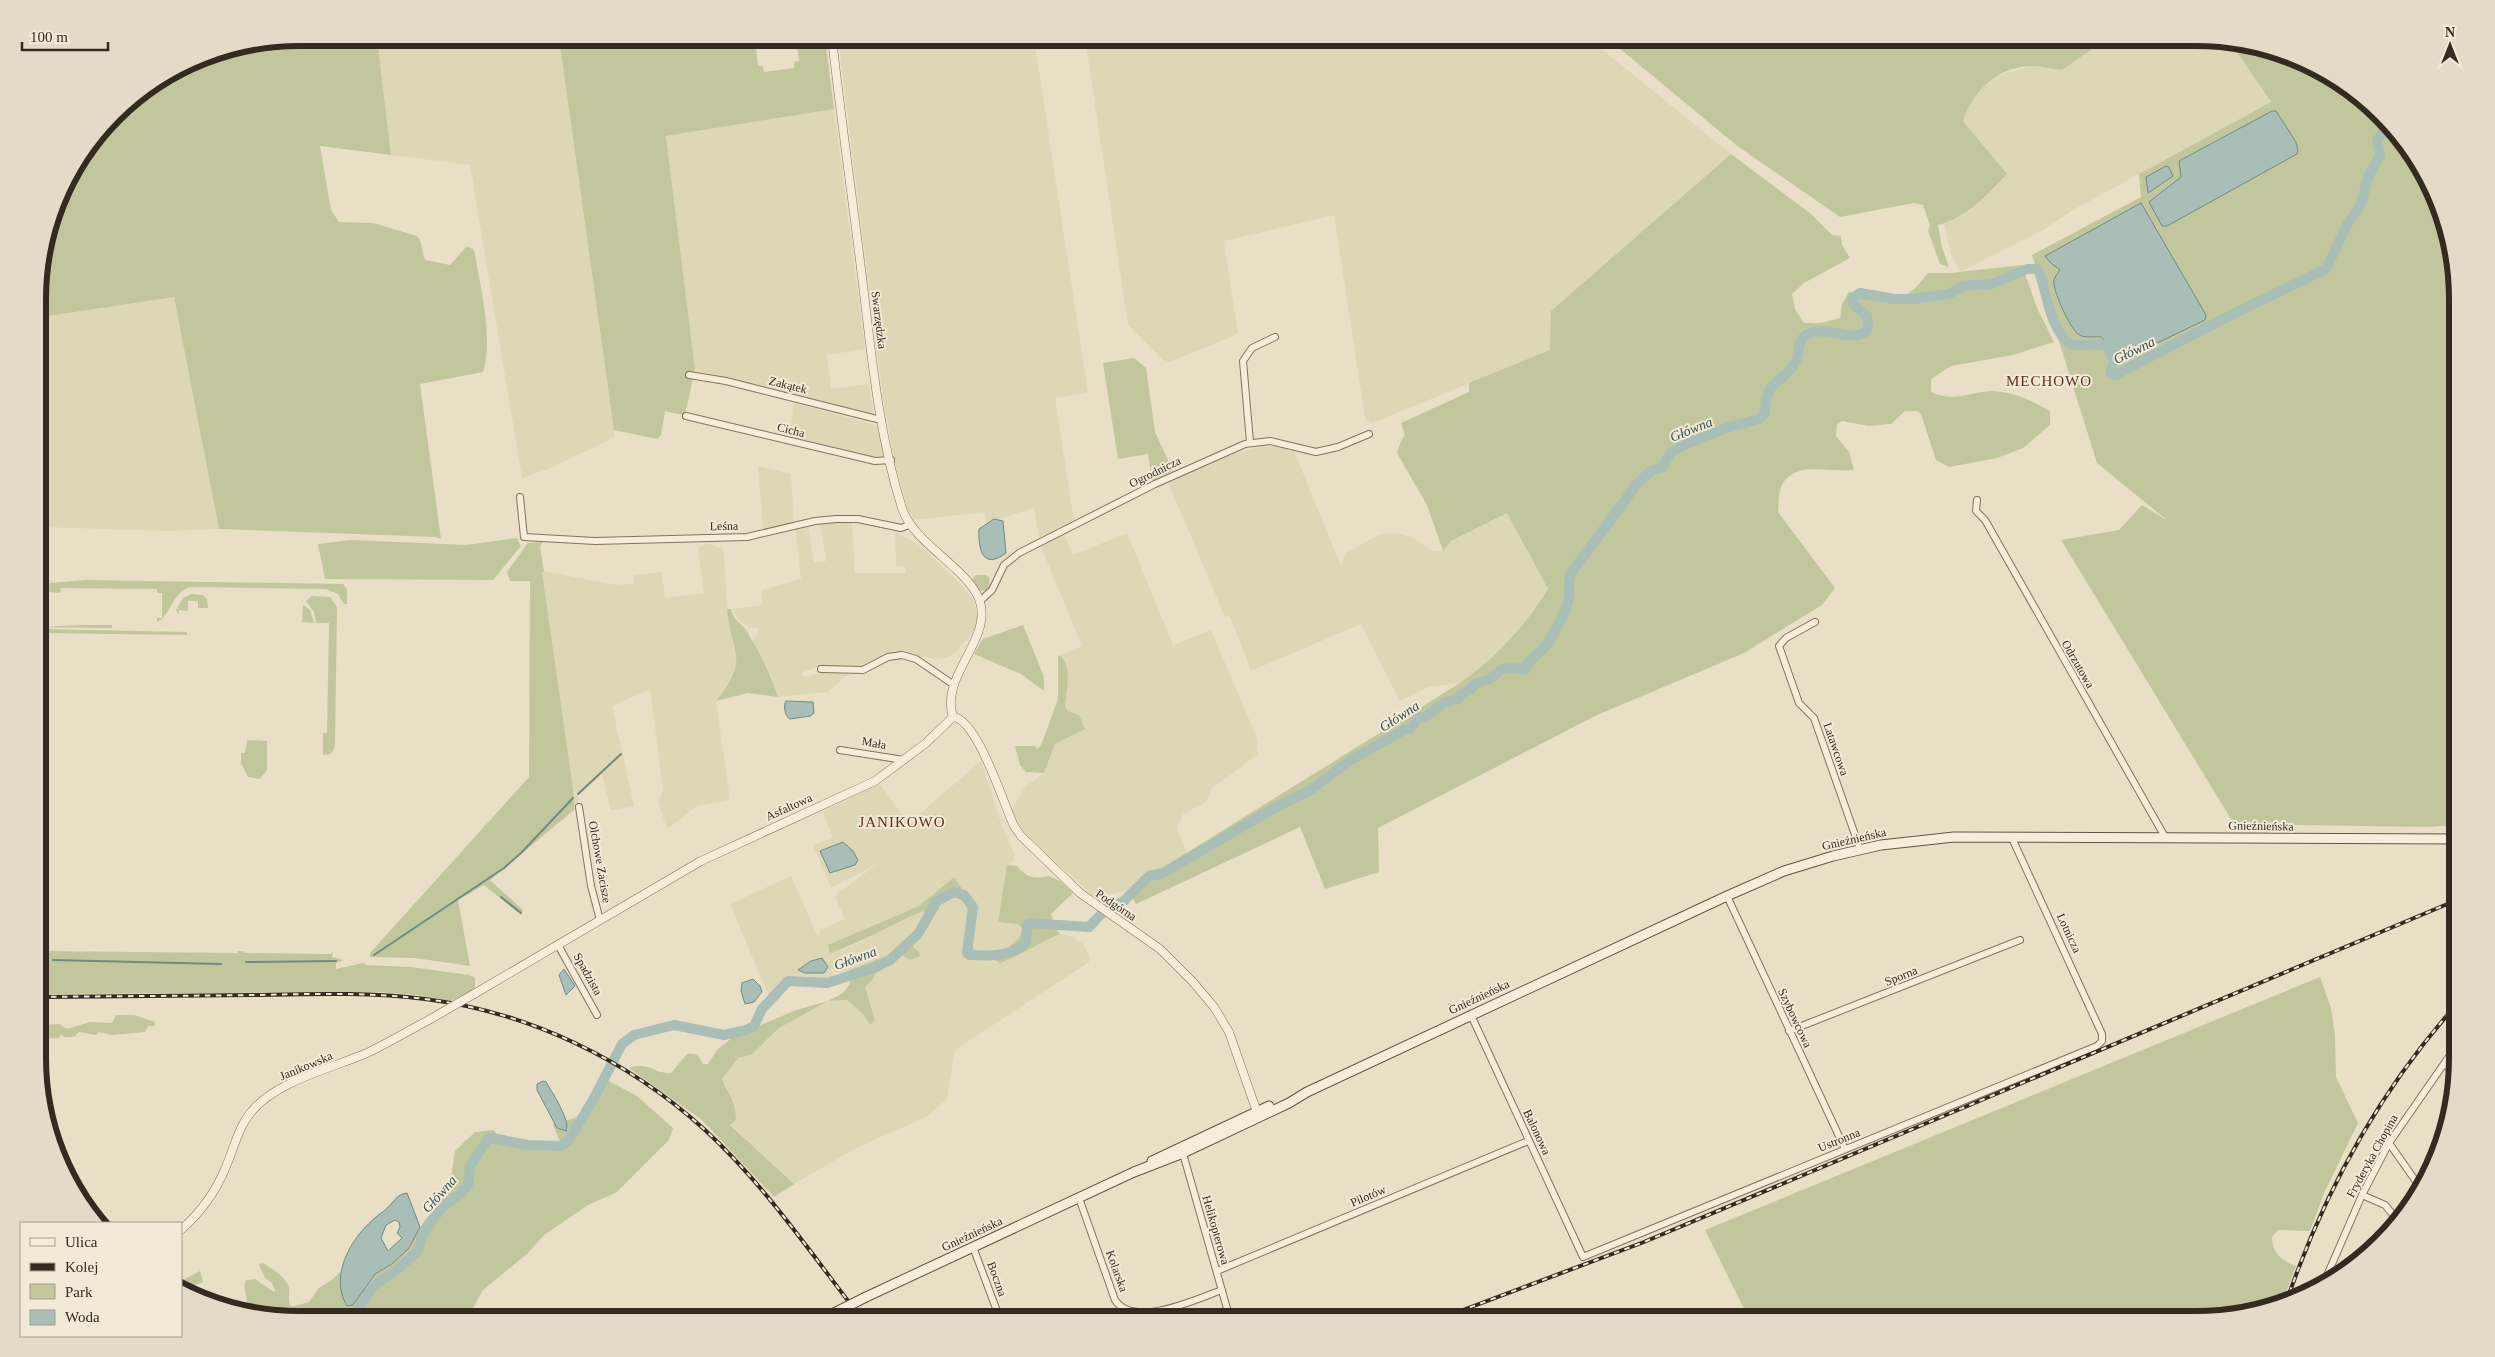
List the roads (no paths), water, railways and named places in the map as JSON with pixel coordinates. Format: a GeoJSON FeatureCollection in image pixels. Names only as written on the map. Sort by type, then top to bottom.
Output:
{"type":"FeatureCollection","features":[{"type":"Feature","properties":{"kind":"main road","name":"Gnieźnieńska"},"geometry":{"type":"LineString","coordinates":[[838,1311],[1784,871],[1860,849],[1931,838],[2012,836],[2449,839]]}},
{"type":"Feature","properties":{"kind":"street","name":"Swarzędzka"},"geometry":{"type":"LineString","coordinates":[[833,46],[881,420],[901,506],[909,525],[964,579],[980,601]]}},
{"type":"Feature","properties":{"kind":"street"},"geometry":{"type":"LineString","coordinates":[[1250,442],[1242,361],[1252,348],[1275,337]]}},
{"type":"Feature","properties":{"kind":"street","name":"Zakątek"},"geometry":{"type":"LineString","coordinates":[[689,375],[726,381],[881,420]]}},
{"type":"Feature","properties":{"kind":"street","name":"Cicha"},"geometry":{"type":"LineString","coordinates":[[686,416],[875,461],[891,460]]}},
{"type":"Feature","properties":{"kind":"street","name":"Ogrodnicza"},"geometry":{"type":"LineString","coordinates":[[980,601],[992,590],[1004,565],[1019,553],[1214,456],[1250,442],[1270,441],[1316,452],[1338,447],[1369,434]]}},
{"type":"Feature","properties":{"kind":"street","name":"Leśna"},"geometry":{"type":"LineString","coordinates":[[520,497],[524,537],[595,541],[747,537],[836,519],[878,522],[900,528],[909,525]]}},
{"type":"Feature","properties":{"kind":"street","name":"Odrzutowa"},"geometry":{"type":"LineString","coordinates":[[1977,500],[1976,511],[1984,520],[2165,837]]}},
{"type":"Feature","properties":{"kind":"street"},"geometry":{"type":"LineString","coordinates":[[953,717],[951,706],[954,685],[980,628],[982,614],[980,601]]}},
{"type":"Feature","properties":{"kind":"street","name":"Latawcowa"},"geometry":{"type":"LineString","coordinates":[[1815,622],[1786,638],[1779,646],[1800,703],[1814,718],[1860,849]]}},
{"type":"Feature","properties":{"kind":"street"},"geometry":{"type":"LineString","coordinates":[[821,669],[863,670],[888,657],[902,655],[916,659],[954,685]]}},
{"type":"Feature","properties":{"kind":"street","name":"Asfaltowa"},"geometry":{"type":"LineString","coordinates":[[496,981],[709,856],[868,784],[926,743],[947,720],[953,717]]}},
{"type":"Feature","properties":{"kind":"street","name":"Podgórna"},"geometry":{"type":"LineString","coordinates":[[953,717],[963,720],[976,740],[1020,836],[1095,905],[1170,957],[1214,1007],[1229,1032],[1258,1114]]}},
{"type":"Feature","properties":{"kind":"street","name":"Mała"},"geometry":{"type":"LineString","coordinates":[[840,750],[904,760]]}},
{"type":"Feature","properties":{"kind":"street","name":"Olchowe Zacisze"},"geometry":{"type":"LineString","coordinates":[[579,807],[591,886],[600,920]]}},
{"type":"Feature","properties":{"kind":"street","name":"Lotnicza"},"geometry":{"type":"LineString","coordinates":[[2012,836],[2102,1034],[2102,1041]]}},
{"type":"Feature","properties":{"kind":"street","name":"Szybowcowa"},"geometry":{"type":"LineString","coordinates":[[1727,896],[1844,1150]]}},
{"type":"Feature","properties":{"kind":"street","name":"Sporna"},"geometry":{"type":"LineString","coordinates":[[1789,1031],[2020,940]]}},
{"type":"Feature","properties":{"kind":"street","name":"Spadzista"},"geometry":{"type":"LineString","coordinates":[[558,945],[597,1015]]}},
{"type":"Feature","properties":{"kind":"street","name":"Janikowska"},"geometry":{"type":"LineString","coordinates":[[182,1229],[206,1204],[218,1186],[242,1126],[264,1100],[280,1089],[369,1052],[496,981]]}},
{"type":"Feature","properties":{"kind":"street","name":"Balonowa"},"geometry":{"type":"LineString","coordinates":[[1471,1015],[1583,1258]]}},
{"type":"Feature","properties":{"kind":"street","name":"Ustronna"},"geometry":{"type":"LineString","coordinates":[[1583,1258],[2097,1046],[2102,1041]]}},
{"type":"Feature","properties":{"kind":"street","name":"Fryderyka Chopina"},"geometry":{"type":"LineString","coordinates":[[2328,1273],[2362,1195],[2389,1143],[2446,1064],[2449,1055]]}},
{"type":"Feature","properties":{"kind":"street"},"geometry":{"type":"LineString","coordinates":[[2446,1064],[2448,1067]]}},
{"type":"Feature","properties":{"kind":"street","name":"Pilotów"},"geometry":{"type":"LineString","coordinates":[[1216,1271],[1528,1141]]}},
{"type":"Feature","properties":{"kind":"street"},"geometry":{"type":"LineString","coordinates":[[2389,1143],[2416,1182]]}},
{"type":"Feature","properties":{"kind":"street","name":"Helikopterowa"},"geometry":{"type":"LineString","coordinates":[[1182,1150],[1228,1311]]}},
{"type":"Feature","properties":{"kind":"street"},"geometry":{"type":"LineString","coordinates":[[2362,1195],[2384,1205],[2393,1216]]}},
{"type":"Feature","properties":{"kind":"street","name":"Kolarska"},"geometry":{"type":"LineString","coordinates":[[1079,1198],[1115,1300],[1120,1307],[1133,1311]]}},
{"type":"Feature","properties":{"kind":"street","name":"Boczna"},"geometry":{"type":"LineString","coordinates":[[973,1247],[997,1311]]}},
{"type":"Feature","properties":{"kind":"street","name":"Kolarska"},"geometry":{"type":"LineString","coordinates":[[1156,1311],[1222,1290]]}},
{"type":"Feature","properties":{"kind":"water"},"geometry":{"type":"Polygon","coordinates":[[[2272,111],[2276,111],[2296,142],[2297,154],[2167,226],[2162,226],[2149,202],[2181,177],[2179,161],[2272,111]]]}},
{"type":"Feature","properties":{"kind":"water"},"geometry":{"type":"Polygon","coordinates":[[[2166,166],[2169,167],[2173,176],[2148,193],[2146,177],[2166,166]]]}},
{"type":"Feature","properties":{"kind":"water"},"geometry":{"type":"Polygon","coordinates":[[[2141,203],[2206,315],[2205,320],[2124,359],[2101,337],[2078,334],[2062,308],[2054,285],[2054,280],[2060,270],[2045,256],[2141,203]]]}},
{"type":"Feature","properties":{"kind":"water"},"geometry":{"type":"Polygon","coordinates":[[[994,519],[1003,521],[1006,553],[992,560],[983,555],[979,543],[979,529],[994,519]]]}},
{"type":"Feature","properties":{"kind":"water"},"geometry":{"type":"Polygon","coordinates":[[[786,701],[813,702],[814,713],[810,716],[790,719],[785,711],[786,701]]]}},
{"type":"Feature","properties":{"kind":"water"},"geometry":{"type":"Polygon","coordinates":[[[843,842],[853,851],[858,860],[855,865],[830,873],[820,851],[843,842]]]}},
{"type":"Feature","properties":{"kind":"water"},"geometry":{"type":"Polygon","coordinates":[[[822,958],[828,967],[824,973],[805,973],[798,970],[811,961],[822,958]]]}},
{"type":"Feature","properties":{"kind":"water"},"geometry":{"type":"Polygon","coordinates":[[[564,969],[575,986],[566,995],[559,975],[564,969]]]}},
{"type":"Feature","properties":{"kind":"water"},"geometry":{"type":"Polygon","coordinates":[[[753,979],[760,986],[762,992],[754,1002],[745,1004],[741,991],[742,983],[753,979]]]}},
{"type":"Feature","properties":{"kind":"water"},"geometry":{"type":"Polygon","coordinates":[[[543,1081],[546,1082],[560,1106],[566,1121],[566,1131],[557,1128],[537,1090],[537,1084],[543,1081]]]}},
{"type":"Feature","properties":{"kind":"water"},"geometry":{"type":"Polygon","coordinates":[[[407,1193],[420,1227],[409,1248],[392,1264],[375,1274],[353,1305],[347,1306],[342,1293],[340,1279],[348,1253],[364,1229],[403,1194],[407,1193]],[[395,1220],[386,1225],[381,1238],[388,1251],[402,1238],[397,1233],[400,1227],[399,1222],[395,1220]]]}},
{"type":"Feature","properties":{"kind":"waterway","name":"Główna"},"geometry":{"type":"LineString","coordinates":[[358,1311],[373,1286],[394,1272],[418,1251],[423,1233],[443,1206],[460,1194],[468,1185],[470,1166],[488,1139],[493,1138],[527,1145],[561,1146],[568,1141],[593,1100],[622,1044],[634,1035],[674,1025],[724,1035],[746,1030],[754,1026],[762,1009],[788,981],[827,983],[874,968],[890,960],[918,934],[937,901],[954,892],[964,895],[973,907],[967,953],[970,955],[992,955],[1014,951],[1026,942],[1027,926],[1029,923],[1089,927],[1107,908],[1124,901],[1149,876],[1163,873],[1278,806],[1309,791],[1351,760],[1404,730],[1410,729],[1418,718],[1425,717],[1444,703],[1459,699],[1461,694],[1471,689],[1476,683],[1490,679],[1502,669],[1525,670],[1526,666],[1548,643],[1563,614],[1568,602],[1571,573],[1637,484],[1651,471],[1663,467],[1670,453],[1688,443],[1729,427],[1759,419],[1765,413],[1768,393],[1776,382],[1791,370],[1797,359],[1801,342],[1806,335],[1818,331],[1846,335],[1859,335],[1866,332],[1867,316],[1853,304],[1852,299],[1860,293],[1894,299],[1913,299],[1949,294],[1963,286],[1992,284],[2027,269],[2038,269],[2053,320],[2058,330],[2073,345],[2105,345],[2113,358],[2110,373],[2115,375],[2235,313],[2326,269],[2348,223],[2361,204],[2368,177],[2380,155],[2377,141],[2384,130]]}},
{"type":"Feature","properties":{"kind":"waterway"},"geometry":{"type":"LineString","coordinates":[[578,794],[621,754]]}},
{"type":"Feature","properties":{"kind":"waterway"},"geometry":{"type":"LineString","coordinates":[[374,955],[504,868],[521,853],[573,798]]}},
{"type":"Feature","properties":{"kind":"waterway"},"geometry":{"type":"LineString","coordinates":[[501,897],[521,913]]}},
{"type":"Feature","properties":{"kind":"waterway"},"geometry":{"type":"LineString","coordinates":[[53,960],[221,964]]}},
{"type":"Feature","properties":{"kind":"waterway"},"geometry":{"type":"LineString","coordinates":[[246,962],[336,961]]}},
{"type":"Feature","properties":{"kind":"railway"},"geometry":{"type":"LineString","coordinates":[[1460,1311],[1644,1242],[2449,903]]}},
{"type":"Feature","properties":{"kind":"railway"},"geometry":{"type":"LineString","coordinates":[[46,997],[382,995],[463,1005],[538,1027],[574,1043],[643,1081],[705,1130],[727,1151],[768,1197],[856,1311]]}},
{"type":"Feature","properties":{"kind":"railway"},"geometry":{"type":"LineString","coordinates":[[2290,1292],[2318,1222],[2356,1145],[2403,1072],[2449,1013]]}},
{"type":"Feature","properties":{"kind":"district","name":"MECHOWO"},"geometry":{"type":"Point","coordinates":[2049,381]}},
{"type":"Feature","properties":{"kind":"district","name":"JANIKOWO"},"geometry":{"type":"Point","coordinates":[902,822]}}]}
